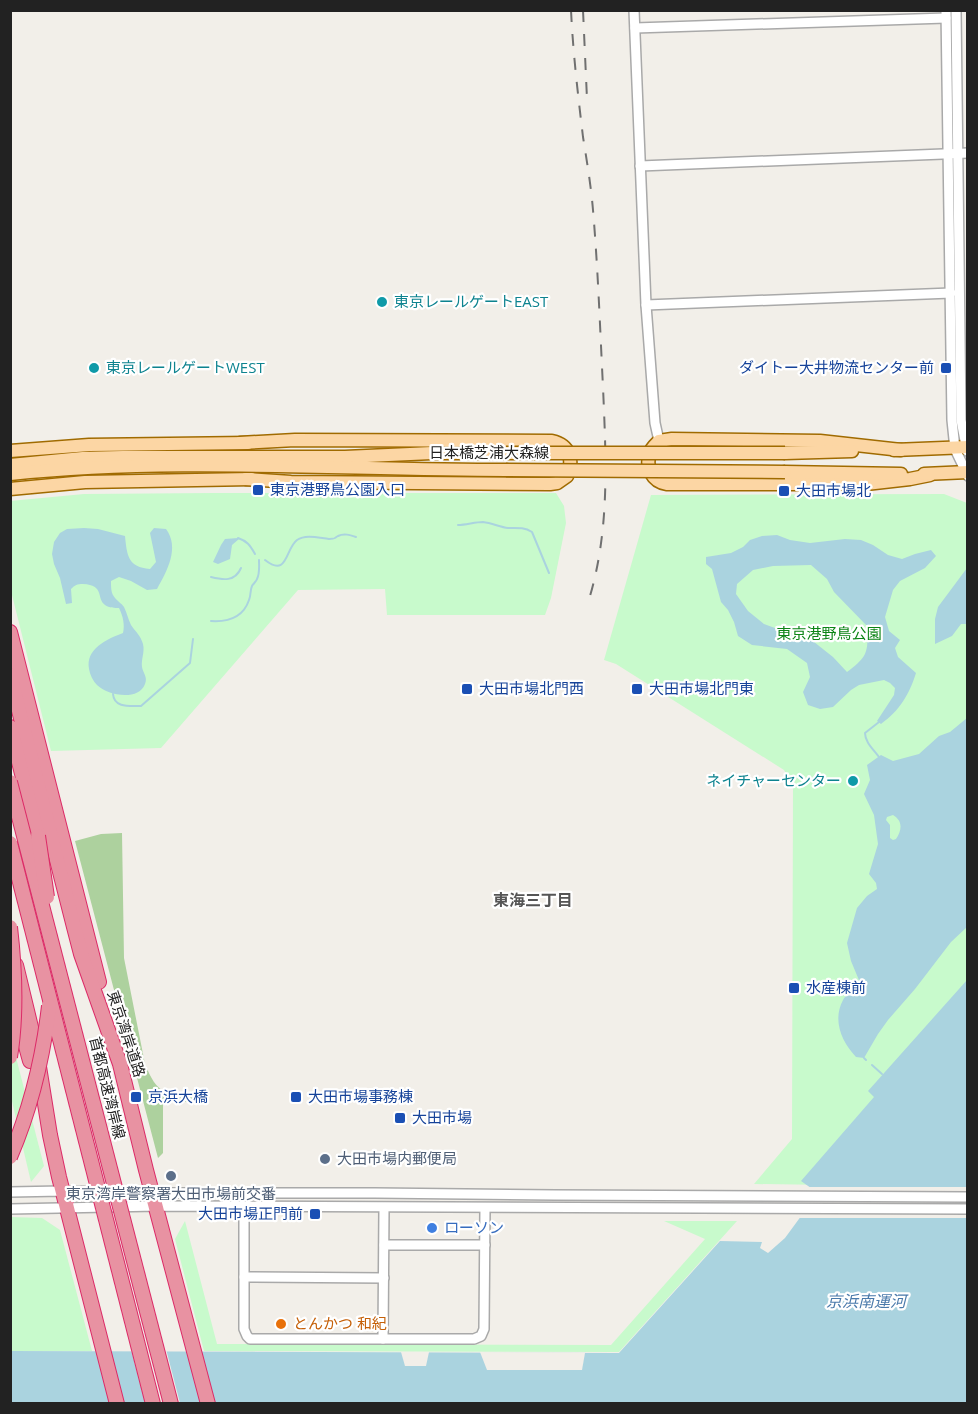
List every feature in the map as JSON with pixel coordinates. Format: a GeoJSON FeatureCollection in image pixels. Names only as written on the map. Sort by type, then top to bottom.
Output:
{"type":"FeatureCollection","features":[{"type":"Feature","properties":{"kind":"highway"},"geometry":{"type":"LineString","coordinates":[[10,632],[98,976],[108,1031]]}},
{"type":"Feature","properties":{"kind":"highway","name":"東京湾岸道路"},"geometry":{"type":"LineString","coordinates":[[10,675],[79,945],[120,1064],[208,1404]]}},
{"type":"Feature","properties":{"kind":"highway"},"geometry":{"type":"LineString","coordinates":[[10,727],[38,836],[49,913],[51,954],[51,989],[38,1074],[28,1112],[10,1156]]}},
{"type":"Feature","properties":{"kind":"highway","name":"首都高速湾岸線"},"geometry":{"type":"LineString","coordinates":[[10,782],[171,1404]]}},
{"type":"Feature","properties":{"kind":"highway"},"geometry":{"type":"LineString","coordinates":[[10,843],[153,1404]]}},
{"type":"Feature","properties":{"kind":"highway"},"geometry":{"type":"LineString","coordinates":[[10,927],[15,1001],[10,1057]]}},
{"type":"Feature","properties":{"kind":"highway"},"geometry":{"type":"LineString","coordinates":[[10,942],[36,1048],[50,1136]]}},
{"type":"Feature","properties":{"kind":"highway"},"geometry":{"type":"LineString","coordinates":[[10,988],[50,1136],[117,1404]]}},
{"type":"Feature","properties":{"kind":"main road"},"geometry":{"type":"LineString","coordinates":[[901,450],[820,441],[672,439],[659,441],[650,451],[649,467],[657,481],[667,484],[866,484],[930,475]]}},
{"type":"Feature","properties":{"kind":"main road"},"geometry":{"type":"LineString","coordinates":[[10,451],[89,445],[295,440],[552,441],[568,450],[571,464],[567,476],[557,483],[550,484],[291,482],[246,479]]}},
{"type":"Feature","properties":{"kind":"main road"},"geometry":{"type":"LineString","coordinates":[[240,443],[432,453]]}},
{"type":"Feature","properties":{"kind":"main road","name":"日本橋芝浦大森線"},"geometry":{"type":"LineString","coordinates":[[10,465],[83,458],[123,457],[345,457],[432,453],[785,453],[964,449]]}},
{"type":"Feature","properties":{"kind":"main road","name":"日本橋芝浦大森線"},"geometry":{"type":"LineString","coordinates":[[10,474],[134,466],[243,466],[432,470],[967,474]]}},
{"type":"Feature","properties":{"kind":"main road"},"geometry":{"type":"LineString","coordinates":[[10,489],[85,482],[331,477],[432,470]]}},
{"type":"Feature","properties":{"kind":"street"},"geometry":{"type":"LineString","coordinates":[[634,10],[646,305],[655,423],[659,441]]}},
{"type":"Feature","properties":{"kind":"street"},"geometry":{"type":"LineString","coordinates":[[956,10],[962,420],[967,474]]}},
{"type":"Feature","properties":{"kind":"street"},"geometry":{"type":"LineString","coordinates":[[635,28],[946,14],[958,153],[951,293],[952,420],[964,449]]}},
{"type":"Feature","properties":{"kind":"street"},"geometry":{"type":"LineString","coordinates":[[640,166],[958,153]]}},
{"type":"Feature","properties":{"kind":"street"},"geometry":{"type":"LineString","coordinates":[[646,305],[951,293]]}},
{"type":"Feature","properties":{"kind":"street"},"geometry":{"type":"LineString","coordinates":[[10,1192],[62,1191],[244,1208],[968,1209]]}},
{"type":"Feature","properties":{"kind":"street"},"geometry":{"type":"LineString","coordinates":[[10,1209],[67,1208],[155,1200],[392,1193],[968,1197]]}},
{"type":"Feature","properties":{"kind":"street"},"geometry":{"type":"LineString","coordinates":[[244,1208],[244,1329],[246,1336],[250,1338],[383,1339],[474,1339],[482,1336],[484,1329],[485,1208]]}},
{"type":"Feature","properties":{"kind":"street"},"geometry":{"type":"LineString","coordinates":[[383,1339],[384,1208]]}},
{"type":"Feature","properties":{"kind":"street"},"geometry":{"type":"LineString","coordinates":[[384,1245],[485,1245]]}},
{"type":"Feature","properties":{"kind":"street"},"geometry":{"type":"LineString","coordinates":[[244,1276],[384,1278]]}},
{"type":"Feature","properties":{"kind":"green space"},"geometry":{"type":"Polygon","coordinates":[[[556,493],[564,506],[566,523],[551,598],[545,615],[387,615],[385,589],[298,590],[161,748],[51,751],[11,591],[10,501],[84,494],[556,493]]]}},
{"type":"Feature","properties":{"kind":"green space","name":"東京港野鳥公園"},"geometry":{"type":"Polygon","coordinates":[[[944,494],[967,503],[967,1187],[754,1184],[792,1139],[793,786],[784,770],[616,664],[604,660],[651,495],[944,494]]]}},
{"type":"Feature","properties":{"kind":"green space"},"geometry":{"type":"Polygon","coordinates":[[[122,833],[124,958],[145,1064],[154,1082],[164,1091],[177,1096],[200,1098],[200,1102],[163,1102],[163,1153],[158,1158],[75,841],[101,834],[122,833]]]}},
{"type":"Feature","properties":{"kind":"green space"},"geometry":{"type":"Polygon","coordinates":[[[10,1034],[44,1166],[31,1182],[11,1097],[10,1034]]]}},
{"type":"Feature","properties":{"kind":"green space"},"geometry":{"type":"Polygon","coordinates":[[[11,1217],[42,1218],[60,1230],[92,1351],[11,1351],[11,1217]]]}},
{"type":"Feature","properties":{"kind":"green space"},"geometry":{"type":"Polygon","coordinates":[[[185,1221],[217,1344],[611,1345],[705,1239],[664,1221],[737,1221],[619,1352],[204,1351],[175,1239],[185,1221]]]}},
{"type":"Feature","properties":{"kind":"water"},"geometry":{"type":"Polygon","coordinates":[[[84,528],[125,536],[128,555],[133,563],[150,569],[156,562],[150,533],[154,528],[166,529],[170,536],[172,552],[165,575],[157,589],[147,590],[119,577],[111,581],[113,594],[124,607],[131,625],[143,644],[142,667],[146,682],[137,693],[123,695],[102,689],[94,682],[89,669],[90,656],[94,650],[110,638],[123,633],[123,620],[119,608],[105,605],[97,589],[83,584],[71,589],[72,603],[66,604],[52,554],[54,542],[60,533],[67,529],[84,528]]]}},
{"type":"Feature","properties":{"kind":"water"},"geometry":{"type":"Polygon","coordinates":[[[777,535],[810,543],[845,539],[861,540],[888,555],[902,559],[931,550],[936,556],[925,568],[900,581],[893,590],[885,617],[889,631],[900,640],[895,648],[898,657],[916,673],[903,702],[881,724],[877,721],[894,695],[895,688],[890,683],[884,680],[859,685],[833,707],[820,709],[808,705],[803,692],[810,677],[807,663],[787,649],[752,645],[738,636],[728,610],[721,602],[712,569],[706,564],[706,557],[731,553],[743,547],[750,540],[777,535]],[[811,565],[773,566],[753,570],[737,584],[736,594],[748,611],[764,624],[809,638],[833,657],[847,672],[860,662],[866,652],[867,626],[834,592],[827,579],[811,565]]]}},
{"type":"Feature","properties":{"kind":"water"},"geometry":{"type":"Polygon","coordinates":[[[238,538],[232,545],[230,559],[218,564],[213,562],[225,539],[238,538]]]}},
{"type":"Feature","properties":{"kind":"water"},"geometry":{"type":"Polygon","coordinates":[[[967,568],[967,624],[961,624],[952,636],[935,644],[935,619],[938,607],[967,568]]]}},
{"type":"Feature","properties":{"kind":"water"},"geometry":{"type":"Polygon","coordinates":[[[967,718],[967,927],[951,942],[888,1020],[864,1058],[856,1057],[843,1038],[838,1016],[844,998],[861,985],[851,961],[847,943],[857,908],[867,896],[877,889],[876,883],[869,874],[878,844],[874,815],[864,794],[870,780],[867,765],[881,755],[893,761],[919,754],[939,736],[950,732],[967,718]],[[893,815],[887,817],[886,820],[890,825],[890,838],[893,840],[896,839],[900,829],[900,823],[893,815]]]}},
{"type":"Feature","properties":{"kind":"water","name":"京浜南運河"},"geometry":{"type":"Polygon","coordinates":[[[967,980],[967,1403],[11,1404],[11,1351],[619,1353],[720,1241],[762,1242],[760,1248],[768,1253],[785,1238],[818,1193],[801,1181],[874,1097],[868,1091],[967,980]]]}},
{"type":"Feature","properties":{"kind":"pier"},"geometry":{"type":"Polygon","coordinates":[[[804,1187],[967,1187],[967,1218],[795,1218],[814,1193],[804,1187]]]}},
{"type":"Feature","properties":{"kind":"pier"},"geometry":{"type":"Polygon","coordinates":[[[131,1349],[166,1349],[180,1403],[145,1403],[131,1349]]]}},
{"type":"Feature","properties":{"kind":"pier"},"geometry":{"type":"Polygon","coordinates":[[[401,1352],[429,1352],[426,1366],[405,1366],[401,1352]]]}},
{"type":"Feature","properties":{"kind":"pier"},"geometry":{"type":"Polygon","coordinates":[[[480,1352],[585,1353],[582,1370],[487,1370],[480,1352]]]}},
{"type":"Feature","properties":{"kind":"waterway"},"geometry":{"type":"LineString","coordinates":[[458,525],[483,522],[529,530],[532,532],[549,573]]}},
{"type":"Feature","properties":{"kind":"waterway"},"geometry":{"type":"LineString","coordinates":[[265,560],[272,565],[282,564],[293,544],[304,537],[332,539],[345,534],[356,537]]}},
{"type":"Feature","properties":{"kind":"waterway"},"geometry":{"type":"LineString","coordinates":[[238,538],[244,540],[255,554]]}},
{"type":"Feature","properties":{"kind":"waterway"},"geometry":{"type":"LineString","coordinates":[[211,621],[228,620],[243,611],[250,598],[252,586],[258,577],[259,560]]}},
{"type":"Feature","properties":{"kind":"waterway"},"geometry":{"type":"LineString","coordinates":[[211,577],[232,578],[241,568]]}},
{"type":"Feature","properties":{"kind":"waterway"},"geometry":{"type":"LineString","coordinates":[[113,694],[119,704],[141,706],[190,663],[193,639]]}},
{"type":"Feature","properties":{"kind":"waterway"},"geometry":{"type":"LineString","coordinates":[[879,722],[865,733],[865,736],[879,757]]}},
{"type":"Feature","properties":{"kind":"waterway"},"geometry":{"type":"LineString","coordinates":[[872,1065],[882,1074]]}},
{"type":"Feature","properties":{"kind":"railway"},"geometry":{"type":"LineString","coordinates":[[571,10],[583,137],[593,210],[605,440],[604,518],[590,596]]}},
{"type":"Feature","properties":{"kind":"railway"},"geometry":{"type":"LineString","coordinates":[[583,10],[587,99]]}},
{"type":"Feature","properties":{"kind":"place","name":"東京レールゲートEAST"},"geometry":{"type":"Point","coordinates":[382,302]}},
{"type":"Feature","properties":{"kind":"place","name":"東京レールゲートWEST"},"geometry":{"type":"Point","coordinates":[94,368]}},
{"type":"Feature","properties":{"kind":"place","name":"ダイトー大井物流センター前"},"geometry":{"type":"Point","coordinates":[946,368]}},
{"type":"Feature","properties":{"kind":"place","name":"東京港野鳥公園入口"},"geometry":{"type":"Point","coordinates":[258,490]}},
{"type":"Feature","properties":{"kind":"place","name":"大田市場北"},"geometry":{"type":"Point","coordinates":[784,491]}},
{"type":"Feature","properties":{"kind":"place","name":"大田市場北門西"},"geometry":{"type":"Point","coordinates":[467,689]}},
{"type":"Feature","properties":{"kind":"place","name":"大田市場北門東"},"geometry":{"type":"Point","coordinates":[637,689]}},
{"type":"Feature","properties":{"kind":"place","name":"ネイチャーセンター"},"geometry":{"type":"Point","coordinates":[853,781]}},
{"type":"Feature","properties":{"kind":"place","name":"水産棟前"},"geometry":{"type":"Point","coordinates":[794,988]}},
{"type":"Feature","properties":{"kind":"place","name":"京浜大橋"},"geometry":{"type":"Point","coordinates":[136,1097]}},
{"type":"Feature","properties":{"kind":"place","name":"大田市場事務棟"},"geometry":{"type":"Point","coordinates":[296,1097]}},
{"type":"Feature","properties":{"kind":"place","name":"大田市場"},"geometry":{"type":"Point","coordinates":[400,1118]}},
{"type":"Feature","properties":{"kind":"place","name":"大田市場内郵便局"},"geometry":{"type":"Point","coordinates":[325,1159]}},
{"type":"Feature","properties":{"kind":"place","name":"東京湾岸警察署大田市場前交番"},"geometry":{"type":"Point","coordinates":[171,1176]}},
{"type":"Feature","properties":{"kind":"place","name":"大田市場正門前"},"geometry":{"type":"Point","coordinates":[315,1214]}},
{"type":"Feature","properties":{"kind":"place","name":"ローソン"},"geometry":{"type":"Point","coordinates":[432,1228]}},
{"type":"Feature","properties":{"kind":"place","name":"とんかつ 和紀"},"geometry":{"type":"Point","coordinates":[281,1324]}},
{"type":"Feature","properties":{"kind":"district","name":"東海三丁目"},"geometry":{"type":"Point","coordinates":[533,900]}}]}
